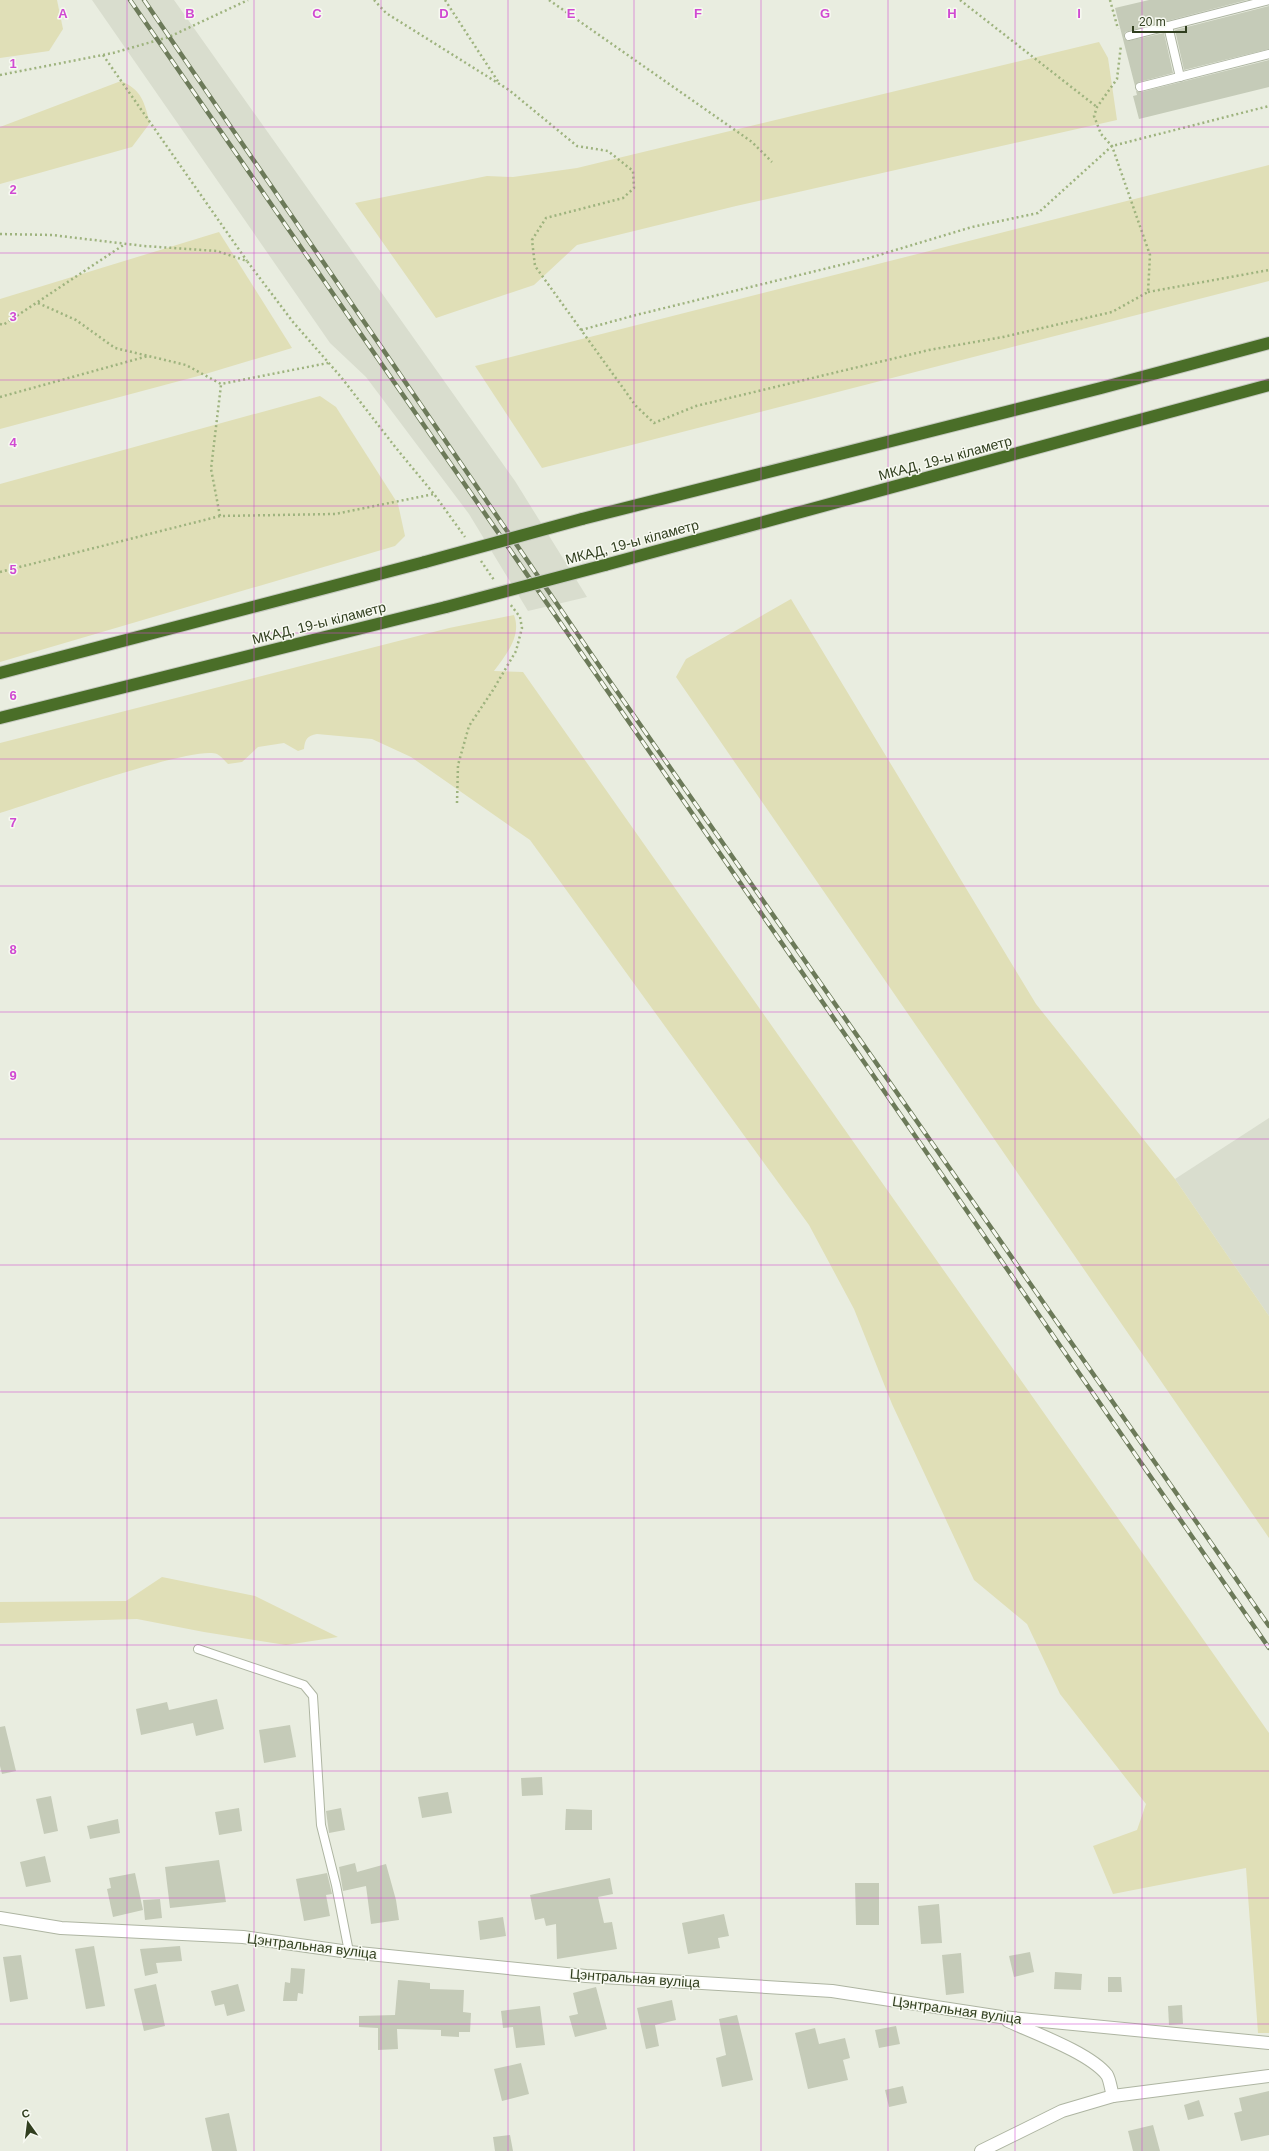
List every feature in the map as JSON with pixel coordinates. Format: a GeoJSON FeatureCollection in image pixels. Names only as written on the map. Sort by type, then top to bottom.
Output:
{"type":"FeatureCollection","features":[{"type":"Feature","properties":{"kind":"highway","name":"МКАД, 19-ы кіламетр"},"geometry":{"type":"LineString","coordinates":[[0,673],[425,562],[582,519],[1101,388],[1269,343]]}},
{"type":"Feature","properties":{"kind":"highway","name":"МКАД, 19-ы кіламетр"},"geometry":{"type":"LineString","coordinates":[[0,718],[446,607],[1269,385]]}},
{"type":"Feature","properties":{"kind":"street","name":"Цэнтральная вуліца"},"geometry":{"type":"LineString","coordinates":[[0,1918],[62,1928],[243,1937],[349,1952],[586,1976],[832,1991],[1001,2018],[1269,2043]]}},
{"type":"Feature","properties":{"kind":"street"},"geometry":{"type":"LineString","coordinates":[[1001,2018],[1063,2047],[1097,2065],[1108,2076],[1113,2096]]}},
{"type":"Feature","properties":{"kind":"street"},"geometry":{"type":"LineString","coordinates":[[981,2151],[1062,2111],[1113,2096],[1269,2076]]}},
{"type":"Feature","properties":{"kind":"lane"},"geometry":{"type":"LineString","coordinates":[[1129,36],[1269,0]]}},
{"type":"Feature","properties":{"kind":"lane"},"geometry":{"type":"LineString","coordinates":[[1168,26],[1180,77]]}},
{"type":"Feature","properties":{"kind":"lane"},"geometry":{"type":"LineString","coordinates":[[1140,87],[1269,54]]}},
{"type":"Feature","properties":{"kind":"lane"},"geometry":{"type":"LineString","coordinates":[[198,1649],[304,1685],[312,1696],[321,1825],[336,1885],[349,1952]]}},
{"type":"Feature","properties":{"kind":"path"},"geometry":{"type":"LineString","coordinates":[[0,75],[103,55],[169,37],[248,0]]}},
{"type":"Feature","properties":{"kind":"path"},"geometry":{"type":"LineString","coordinates":[[374,0],[386,13],[500,85],[577,146],[608,151],[633,171],[634,188],[622,198],[546,218],[532,240],[536,266],[636,406],[654,422],[696,406],[928,350],[1003,337],[1112,312],[1148,292],[1269,270]]}},
{"type":"Feature","properties":{"kind":"path"},"geometry":{"type":"LineString","coordinates":[[445,0],[500,85]]}},
{"type":"Feature","properties":{"kind":"path"},"geometry":{"type":"LineString","coordinates":[[549,0],[752,142],[772,162]]}},
{"type":"Feature","properties":{"kind":"path"},"geometry":{"type":"LineString","coordinates":[[960,0],[1097,107]]}},
{"type":"Feature","properties":{"kind":"path"},"geometry":{"type":"LineString","coordinates":[[1111,0],[1120,34]]}},
{"type":"Feature","properties":{"kind":"path"},"geometry":{"type":"LineString","coordinates":[[1122,41],[1117,79],[1097,107],[1094,116],[1101,134],[1112,146],[1150,255],[1148,292]]}},
{"type":"Feature","properties":{"kind":"path"},"geometry":{"type":"LineString","coordinates":[[103,55],[247,261],[293,322],[329,363],[434,494],[468,543]]}},
{"type":"Feature","properties":{"kind":"path"},"geometry":{"type":"LineString","coordinates":[[581,330],[636,315],[869,258],[972,227],[1038,213],[1112,146],[1269,106]]}},
{"type":"Feature","properties":{"kind":"path"},"geometry":{"type":"LineString","coordinates":[[0,234],[52,235],[126,244],[216,251],[247,261]]}},
{"type":"Feature","properties":{"kind":"path"},"geometry":{"type":"LineString","coordinates":[[0,324],[3,325],[38,303],[126,244]]}},
{"type":"Feature","properties":{"kind":"path"},"geometry":{"type":"LineString","coordinates":[[38,303],[76,320],[115,348],[186,365],[221,384],[329,363]]}},
{"type":"Feature","properties":{"kind":"path"},"geometry":{"type":"LineString","coordinates":[[0,397],[149,356]]}},
{"type":"Feature","properties":{"kind":"path"},"geometry":{"type":"LineString","coordinates":[[220,516],[211,470],[221,384]]}},
{"type":"Feature","properties":{"kind":"path"},"geometry":{"type":"LineString","coordinates":[[0,572],[220,516],[335,514],[434,494]]}},
{"type":"Feature","properties":{"kind":"path"},"geometry":{"type":"LineString","coordinates":[[477,556],[498,586]]}},
{"type":"Feature","properties":{"kind":"path"},"geometry":{"type":"LineString","coordinates":[[457,802],[458,765],[469,726],[493,690],[516,651],[522,628],[520,618],[507,599]]}},
{"type":"Feature","properties":{"kind":"shaded area"},"geometry":{"type":"Polygon","coordinates":[[[92,0],[174,0],[515,481],[587,597],[528,611],[469,514],[366,377],[330,343],[92,0]]]}},
{"type":"Feature","properties":{"kind":"shaded area"},"geometry":{"type":"Polygon","coordinates":[[[1269,1118],[1269,1316],[1175,1179],[1269,1118]]]}},
{"type":"Feature","properties":{"kind":"green space"},"geometry":{"type":"Polygon","coordinates":[[[0,0],[57,0],[63,29],[49,51],[0,58],[0,0]]]}},
{"type":"Feature","properties":{"kind":"green space"},"geometry":{"type":"Polygon","coordinates":[[[1099,42],[1108,58],[1117,120],[736,206],[577,245],[534,285],[436,318],[355,203],[487,176],[513,177],[577,168],[1099,42]]]}},
{"type":"Feature","properties":{"kind":"green space"},"geometry":{"type":"Polygon","coordinates":[[[121,81],[134,88],[138,93],[144,103],[150,123],[132,147],[0,184],[0,127],[121,81]]]}},
{"type":"Feature","properties":{"kind":"green space"},"geometry":{"type":"Polygon","coordinates":[[[1269,165],[1269,281],[542,468],[475,366],[1269,165]]]}},
{"type":"Feature","properties":{"kind":"green space"},"geometry":{"type":"Polygon","coordinates":[[[219,232],[292,348],[202,375],[0,429],[0,299],[219,232]]]}},
{"type":"Feature","properties":{"kind":"green space"},"geometry":{"type":"Polygon","coordinates":[[[320,396],[336,407],[398,504],[405,536],[395,546],[0,662],[0,484],[320,396]]]}},
{"type":"Feature","properties":{"kind":"green space"},"geometry":{"type":"Polygon","coordinates":[[[791,599],[1036,1004],[1175,1179],[1269,1316],[1269,1538],[676,677],[686,659],[791,599]]]}},
{"type":"Feature","properties":{"kind":"green space"},"geometry":{"type":"Polygon","coordinates":[[[514,615],[516,630],[512,645],[494,671],[523,672],[1269,1733],[1269,2033],[1258,2033],[1246,1868],[1113,1894],[1093,1846],[1137,1830],[1146,1804],[1060,1694],[1027,1624],[974,1580],[892,1404],[854,1309],[809,1225],[530,840],[411,757],[372,739],[317,734],[309,737],[306,740],[304,749],[298,751],[284,743],[258,747],[242,762],[228,764],[217,754],[202,754],[177,758],[112,776],[0,813],[0,743],[449,628],[514,615]]]}},
{"type":"Feature","properties":{"kind":"green space"},"geometry":{"type":"Polygon","coordinates":[[[162,1577],[255,1596],[338,1637],[286,1645],[204,1632],[137,1619],[0,1623],[0,1602],[126,1601],[162,1577]]]}},
{"type":"Feature","properties":{"kind":"building"},"geometry":{"type":"Polygon","coordinates":[[[1149,0],[1247,0],[1125,32],[1124,38],[1128,41],[1164,33],[1173,73],[1139,82],[1135,86],[1115,8],[1149,0]]]}},
{"type":"Feature","properties":{"kind":"building"},"geometry":{"type":"Polygon","coordinates":[[[1269,6],[1269,49],[1184,70],[1175,30],[1269,6]]]}},
{"type":"Feature","properties":{"kind":"building"},"geometry":{"type":"Polygon","coordinates":[[[1269,60],[1269,87],[1139,119],[1133,96],[1137,95],[1136,91],[1141,92],[1269,60]]]}},
{"type":"Feature","properties":{"kind":"building"},"geometry":{"type":"Polygon","coordinates":[[[217,1699],[224,1729],[196,1736],[193,1723],[141,1735],[136,1709],[167,1702],[169,1710],[217,1699]]]}},
{"type":"Feature","properties":{"kind":"building"},"geometry":{"type":"Polygon","coordinates":[[[290,1725],[296,1757],[264,1763],[259,1730],[290,1725]]]}},
{"type":"Feature","properties":{"kind":"building"},"geometry":{"type":"Polygon","coordinates":[[[5,1726],[16,1771],[2,1774],[0,1766],[0,1727],[5,1726]]]}},
{"type":"Feature","properties":{"kind":"building"},"geometry":{"type":"Polygon","coordinates":[[[542,1777],[543,1795],[522,1796],[521,1778],[542,1777]]]}},
{"type":"Feature","properties":{"kind":"building"},"geometry":{"type":"Polygon","coordinates":[[[448,1792],[452,1813],[422,1818],[418,1797],[448,1792]]]}},
{"type":"Feature","properties":{"kind":"building"},"geometry":{"type":"Polygon","coordinates":[[[51,1796],[58,1831],[44,1834],[36,1799],[51,1796]]]}},
{"type":"Feature","properties":{"kind":"building"},"geometry":{"type":"Polygon","coordinates":[[[239,1808],[242,1831],[219,1835],[215,1812],[239,1808]]]}},
{"type":"Feature","properties":{"kind":"building"},"geometry":{"type":"Polygon","coordinates":[[[341,1808],[345,1830],[329,1833],[326,1811],[341,1808]]]}},
{"type":"Feature","properties":{"kind":"building"},"geometry":{"type":"Polygon","coordinates":[[[566,1809],[592,1810],[592,1830],[565,1830],[566,1809]]]}},
{"type":"Feature","properties":{"kind":"building"},"geometry":{"type":"Polygon","coordinates":[[[118,1819],[120,1833],[90,1839],[87,1826],[118,1819]]]}},
{"type":"Feature","properties":{"kind":"building"},"geometry":{"type":"Polygon","coordinates":[[[45,1856],[51,1882],[26,1887],[20,1862],[45,1856]]]}},
{"type":"Feature","properties":{"kind":"building"},"geometry":{"type":"Polygon","coordinates":[[[219,1860],[226,1902],[170,1908],[165,1867],[219,1860]]]}},
{"type":"Feature","properties":{"kind":"building"},"geometry":{"type":"Polygon","coordinates":[[[355,1863],[357,1872],[386,1864],[396,1900],[399,1920],[371,1924],[366,1886],[343,1891],[339,1867],[355,1863]]]}},
{"type":"Feature","properties":{"kind":"building"},"geometry":{"type":"Polygon","coordinates":[[[135,1873],[143,1910],[113,1917],[107,1889],[111,1888],[109,1878],[135,1873]]]}},
{"type":"Feature","properties":{"kind":"building"},"geometry":{"type":"Polygon","coordinates":[[[327,1873],[332,1894],[326,1895],[330,1916],[304,1921],[296,1879],[327,1873]]]}},
{"type":"Feature","properties":{"kind":"building"},"geometry":{"type":"Polygon","coordinates":[[[610,1878],[613,1894],[598,1897],[604,1923],[612,1922],[617,1949],[557,1959],[556,1924],[546,1926],[544,1918],[535,1920],[530,1895],[610,1878]]]}},
{"type":"Feature","properties":{"kind":"building"},"geometry":{"type":"Polygon","coordinates":[[[855,1883],[879,1883],[879,1925],[856,1925],[855,1883]]]}},
{"type":"Feature","properties":{"kind":"building"},"geometry":{"type":"Polygon","coordinates":[[[160,1899],[162,1918],[145,1920],[143,1900],[160,1899]]]}},
{"type":"Feature","properties":{"kind":"building"},"geometry":{"type":"Polygon","coordinates":[[[939,1904],[942,1943],[921,1944],[918,1906],[939,1904]]]}},
{"type":"Feature","properties":{"kind":"building"},"geometry":{"type":"Polygon","coordinates":[[[724,1914],[729,1936],[718,1938],[720,1948],[688,1954],[682,1923],[724,1914]]]}},
{"type":"Feature","properties":{"kind":"building"},"geometry":{"type":"Polygon","coordinates":[[[503,1917],[506,1936],[480,1940],[478,1921],[503,1917]]]}},
{"type":"Feature","properties":{"kind":"building"},"geometry":{"type":"Polygon","coordinates":[[[94,1946],[105,2006],[86,2009],[75,1949],[94,1946]]]}},
{"type":"Feature","properties":{"kind":"building"},"geometry":{"type":"Polygon","coordinates":[[[180,1946],[182,1961],[156,1963],[158,1973],[145,1976],[140,1949],[180,1946]]]}},
{"type":"Feature","properties":{"kind":"building"},"geometry":{"type":"Polygon","coordinates":[[[1030,1952],[1034,1972],[1014,1977],[1009,1956],[1030,1952]]]}},
{"type":"Feature","properties":{"kind":"building"},"geometry":{"type":"Polygon","coordinates":[[[961,1953],[964,1993],[946,1995],[942,1955],[961,1953]]]}},
{"type":"Feature","properties":{"kind":"building"},"geometry":{"type":"Polygon","coordinates":[[[21,1955],[28,1999],[10,2002],[3,1957],[21,1955]]]}},
{"type":"Feature","properties":{"kind":"building"},"geometry":{"type":"Polygon","coordinates":[[[291,1968],[305,1969],[303,1994],[298,1993],[297,2001],[283,2001],[285,1982],[290,1983],[291,1968]]]}},
{"type":"Feature","properties":{"kind":"building"},"geometry":{"type":"Polygon","coordinates":[[[1055,1972],[1082,1974],[1081,1990],[1054,1989],[1055,1972]]]}},
{"type":"Feature","properties":{"kind":"building"},"geometry":{"type":"Polygon","coordinates":[[[1108,1977],[1121,1977],[1122,1992],[1108,1992],[1108,1977]]]}},
{"type":"Feature","properties":{"kind":"building"},"geometry":{"type":"Polygon","coordinates":[[[398,1980],[430,1983],[430,1989],[464,1990],[463,2012],[471,2013],[470,2032],[459,2032],[459,2037],[441,2036],[441,2030],[397,2029],[398,2049],[378,2050],[378,2028],[359,2027],[359,2016],[395,2015],[398,1980]]]}},
{"type":"Feature","properties":{"kind":"building"},"geometry":{"type":"Polygon","coordinates":[[[156,1984],[165,2026],[144,2031],[134,1989],[156,1984]]]}},
{"type":"Feature","properties":{"kind":"building"},"geometry":{"type":"Polygon","coordinates":[[[238,1984],[245,2011],[227,2016],[224,2004],[215,2006],[211,1991],[238,1984]]]}},
{"type":"Feature","properties":{"kind":"building"},"geometry":{"type":"Polygon","coordinates":[[[596,1987],[607,2029],[575,2037],[569,2016],[578,2014],[573,1993],[596,1987]]]}},
{"type":"Feature","properties":{"kind":"building"},"geometry":{"type":"Polygon","coordinates":[[[672,2000],[676,2020],[655,2025],[659,2046],[646,2049],[637,2008],[672,2000]]]}},
{"type":"Feature","properties":{"kind":"building"},"geometry":{"type":"Polygon","coordinates":[[[1182,2005],[1183,2024],[1169,2025],[1168,2006],[1182,2005]]]}},
{"type":"Feature","properties":{"kind":"building"},"geometry":{"type":"Polygon","coordinates":[[[540,2006],[545,2045],[516,2048],[513,2027],[503,2028],[501,2011],[540,2006]]]}},
{"type":"Feature","properties":{"kind":"building"},"geometry":{"type":"Polygon","coordinates":[[[737,2015],[753,2080],[722,2087],[716,2058],[726,2055],[719,2019],[737,2015]]]}},
{"type":"Feature","properties":{"kind":"building"},"geometry":{"type":"Polygon","coordinates":[[[896,2026],[900,2044],[879,2048],[875,2030],[896,2026]]]}},
{"type":"Feature","properties":{"kind":"building"},"geometry":{"type":"Polygon","coordinates":[[[815,2028],[819,2044],[845,2038],[850,2058],[843,2060],[848,2080],[808,2089],[795,2033],[815,2028]]]}},
{"type":"Feature","properties":{"kind":"building"},"geometry":{"type":"Polygon","coordinates":[[[521,2063],[529,2094],[502,2101],[494,2069],[521,2063]]]}},
{"type":"Feature","properties":{"kind":"building"},"geometry":{"type":"Polygon","coordinates":[[[903,2086],[907,2103],[889,2107],[885,2090],[903,2086]]]}},
{"type":"Feature","properties":{"kind":"building"},"geometry":{"type":"Polygon","coordinates":[[[1269,2091],[1269,2135],[1241,2141],[1234,2113],[1242,2111],[1239,2098],[1269,2091]]]}},
{"type":"Feature","properties":{"kind":"building"},"geometry":{"type":"Polygon","coordinates":[[[1199,2100],[1204,2116],[1188,2120],[1184,2105],[1199,2100]]]}},
{"type":"Feature","properties":{"kind":"building"},"geometry":{"type":"Polygon","coordinates":[[[229,2113],[237,2151],[212,2151],[205,2118],[229,2113]]]}},
{"type":"Feature","properties":{"kind":"building"},"geometry":{"type":"Polygon","coordinates":[[[1153,2125],[1160,2151],[1133,2151],[1128,2131],[1153,2125]]]}},
{"type":"Feature","properties":{"kind":"building"},"geometry":{"type":"Polygon","coordinates":[[[510,2135],[513,2151],[495,2151],[493,2137],[510,2135]]]}},
{"type":"Feature","properties":{"kind":"railway"},"geometry":{"type":"LineString","coordinates":[[130,0],[1269,1648]]}},
{"type":"Feature","properties":{"kind":"railway"},"geometry":{"type":"LineString","coordinates":[[144,0],[609,680],[1269,1626]]}}]}
